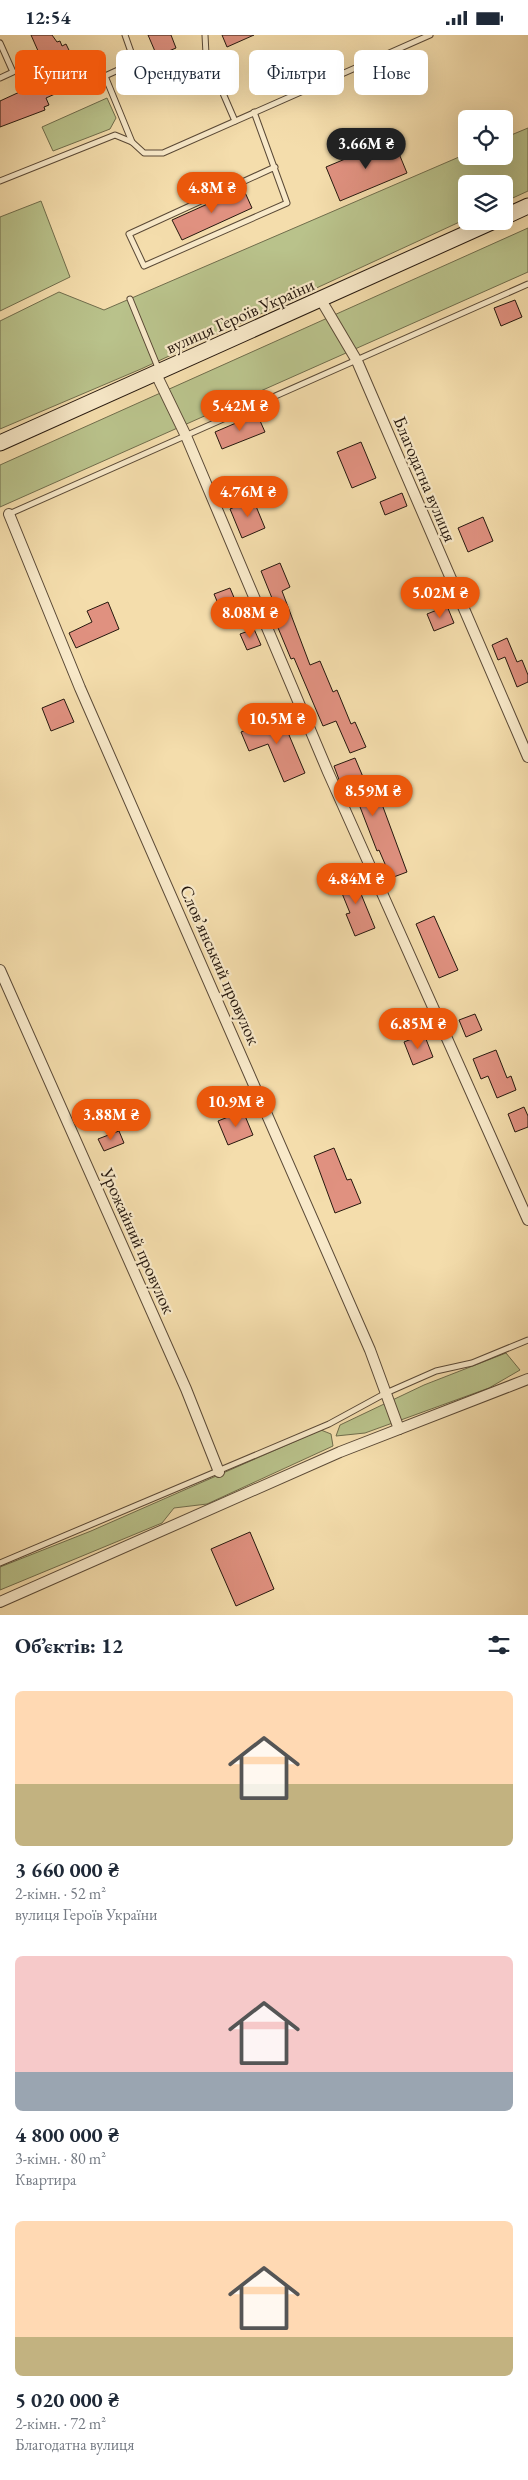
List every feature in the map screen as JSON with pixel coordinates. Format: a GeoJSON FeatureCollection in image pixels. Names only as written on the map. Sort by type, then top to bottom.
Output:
{"type":"FeatureCollection","features":[{"type":"Feature","properties":{"kind":"main road"},"geometry":{"type":"LineString","coordinates":[[513,213],[528,206]]}},
{"type":"Feature","properties":{"kind":"main road","name":"вулиця Героїв України"},"geometry":{"type":"LineString","coordinates":[[0,443],[474,230]]}},
{"type":"Feature","properties":{"kind":"street","name":"Благодатна вулиця"},"geometry":{"type":"LineString","coordinates":[[321,299],[357,361],[528,757]]}},
{"type":"Feature","properties":{"kind":"street"},"geometry":{"type":"LineString","coordinates":[[158,373],[328,771],[528,1220]]}},
{"type":"Feature","properties":{"kind":"street","name":"Словʼянський провулок"},"geometry":{"type":"LineString","coordinates":[[9,514],[80,688],[366,1341],[399,1429]]}},
{"type":"Feature","properties":{"kind":"street","name":"Урожайний провулок"},"geometry":{"type":"LineString","coordinates":[[0,970],[186,1389],[219,1472]]}},
{"type":"Feature","properties":{"kind":"street"},"geometry":{"type":"LineString","coordinates":[[0,1602],[340,1452],[528,1379]]}},
{"type":"Feature","properties":{"kind":"lane"},"geometry":{"type":"LineString","coordinates":[[125,35],[131,52],[128,65],[105,76],[132,142]]}},
{"type":"Feature","properties":{"kind":"lane"},"geometry":{"type":"LineString","coordinates":[[205,35],[206,55],[235,121]]}},
{"type":"Feature","properties":{"kind":"lane"},"geometry":{"type":"LineString","coordinates":[[0,181],[115,135],[132,142],[144,153],[163,153],[430,35]]}},
{"type":"Feature","properties":{"kind":"lane"},"geometry":{"type":"LineString","coordinates":[[0,43],[13,72],[0,78]]}},
{"type":"Feature","properties":{"kind":"lane"},"geometry":{"type":"LineString","coordinates":[[254,112],[275,167],[287,203],[144,266],[129,234],[275,167]]}},
{"type":"Feature","properties":{"kind":"lane"},"geometry":{"type":"LineString","coordinates":[[9,514],[528,284]]}},
{"type":"Feature","properties":{"kind":"lane"},"geometry":{"type":"LineString","coordinates":[[130,299],[158,373]]}},
{"type":"Feature","properties":{"kind":"lane"},"geometry":{"type":"LineString","coordinates":[[0,1563],[329,1424],[386,1393],[436,1371],[472,1363],[528,1340]]}},
{"type":"Feature","properties":{"kind":"green space"},"geometry":{"type":"Polygon","coordinates":[[[107,98],[116,118],[110,129],[53,151],[42,127],[107,98]]]}},
{"type":"Feature","properties":{"kind":"green space"},"geometry":{"type":"Polygon","coordinates":[[[528,128],[528,191],[513,198],[513,175],[458,175],[458,223],[141,369],[0,429],[0,321],[59,292],[104,310],[458,157],[458,165],[513,165],[513,134],[528,128]]]}},
{"type":"Feature","properties":{"kind":"green space"},"geometry":{"type":"Polygon","coordinates":[[[41,201],[70,277],[0,311],[0,217],[41,201]]]}},
{"type":"Feature","properties":{"kind":"green space"},"geometry":{"type":"Polygon","coordinates":[[[528,228],[528,272],[0,507],[0,465],[528,228]]]}},
{"type":"Feature","properties":{"kind":"green space"},"geometry":{"type":"Polygon","coordinates":[[[506,1353],[520,1370],[489,1388],[365,1433],[336,1436],[340,1425],[424,1385],[506,1353]]]}},
{"type":"Feature","properties":{"kind":"green space"},"geometry":{"type":"Polygon","coordinates":[[[321,1430],[331,1434],[333,1446],[207,1504],[174,1508],[162,1523],[0,1590],[0,1567],[91,1531],[321,1430]]]}},
{"type":"Feature","properties":{"kind":"building"},"geometry":{"type":"Polygon","coordinates":[[[31,35],[52,35],[57,42],[60,41],[62,46],[66,44],[69,50],[38,50],[31,35]]]}},
{"type":"Feature","properties":{"kind":"building"},"geometry":{"type":"Polygon","coordinates":[[[148,35],[171,35],[176,48],[171,50],[154,50],[148,35]]]}},
{"type":"Feature","properties":{"kind":"building"},"geometry":{"type":"Polygon","coordinates":[[[222,35],[254,35],[227,47],[222,35]]]}},
{"type":"Feature","properties":{"kind":"building"},"geometry":{"type":"Polygon","coordinates":[[[15,94],[53,95],[46,98],[49,105],[44,107],[45,110],[0,127],[0,101],[15,94]]]}},
{"type":"Feature","properties":{"kind":"building"},"geometry":{"type":"Polygon","coordinates":[[[393,139],[407,173],[340,201],[326,167],[393,139]]]}},
{"type":"Feature","properties":{"kind":"building"},"geometry":{"type":"Polygon","coordinates":[[[243,188],[252,208],[182,240],[172,220],[243,188]]]}},
{"type":"Feature","properties":{"kind":"building"},"geometry":{"type":"Polygon","coordinates":[[[515,300],[522,317],[501,326],[494,308],[515,300]]]}},
{"type":"Feature","properties":{"kind":"building"},"geometry":{"type":"Polygon","coordinates":[[[257,414],[265,432],[222,449],[215,432],[257,414]]]}},
{"type":"Feature","properties":{"kind":"building"},"geometry":{"type":"Polygon","coordinates":[[[361,442],[376,478],[352,488],[337,452],[361,442]]]}},
{"type":"Feature","properties":{"kind":"building"},"geometry":{"type":"Polygon","coordinates":[[[402,493],[407,506],[385,515],[380,502],[402,493]]]}},
{"type":"Feature","properties":{"kind":"building"},"geometry":{"type":"Polygon","coordinates":[[[253,499],[265,528],[242,538],[230,509],[253,499]]]}},
{"type":"Feature","properties":{"kind":"building"},"geometry":{"type":"Polygon","coordinates":[[[483,517],[493,541],[468,552],[458,528],[483,517]]]}},
{"type":"Feature","properties":{"kind":"building"},"geometry":{"type":"Polygon","coordinates":[[[280,563],[290,587],[282,591],[310,665],[320,661],[333,692],[337,690],[351,724],[355,722],[366,747],[350,753],[336,721],[323,726],[294,658],[291,659],[271,611],[276,608],[261,571],[280,563]]]}},
{"type":"Feature","properties":{"kind":"building"},"geometry":{"type":"Polygon","coordinates":[[[230,588],[238,607],[222,613],[214,594],[230,588]]]}},
{"type":"Feature","properties":{"kind":"building"},"geometry":{"type":"Polygon","coordinates":[[[108,602],[119,629],[76,648],[69,633],[92,622],[87,611],[108,602]]]}},
{"type":"Feature","properties":{"kind":"building"},"geometry":{"type":"Polygon","coordinates":[[[447,606],[454,623],[434,631],[427,614],[447,606]]]}},
{"type":"Feature","properties":{"kind":"building"},"geometry":{"type":"Polygon","coordinates":[[[254,629],[261,645],[247,650],[240,634],[254,629]]]}},
{"type":"Feature","properties":{"kind":"building"},"geometry":{"type":"Polygon","coordinates":[[[507,638],[517,662],[522,660],[528,675],[528,682],[517,687],[505,657],[498,660],[492,645],[507,638]]]}},
{"type":"Feature","properties":{"kind":"building"},"geometry":{"type":"Polygon","coordinates":[[[64,699],[74,722],[51,731],[42,708],[64,699]]]}},
{"type":"Feature","properties":{"kind":"building"},"geometry":{"type":"Polygon","coordinates":[[[287,714],[294,733],[289,735],[305,773],[284,782],[268,744],[249,751],[241,732],[287,714]]]}},
{"type":"Feature","properties":{"kind":"building"},"geometry":{"type":"Polygon","coordinates":[[[355,758],[369,791],[376,788],[407,872],[391,878],[379,850],[377,851],[350,781],[341,785],[334,766],[355,758]]]}},
{"type":"Feature","properties":{"kind":"building"},"geometry":{"type":"Polygon","coordinates":[[[355,873],[364,893],[361,894],[375,928],[355,936],[346,914],[350,913],[337,881],[355,873]]]}},
{"type":"Feature","properties":{"kind":"building"},"geometry":{"type":"Polygon","coordinates":[[[434,916],[458,970],[439,978],[416,924],[434,916]]]}},
{"type":"Feature","properties":{"kind":"building"},"geometry":{"type":"Polygon","coordinates":[[[475,1014],[482,1030],[466,1037],[459,1020],[475,1014]]]}},
{"type":"Feature","properties":{"kind":"building"},"geometry":{"type":"Polygon","coordinates":[[[424,1034],[433,1057],[413,1065],[404,1042],[424,1034]]]}},
{"type":"Feature","properties":{"kind":"building"},"geometry":{"type":"Polygon","coordinates":[[[496,1050],[507,1078],[511,1076],[516,1090],[497,1098],[488,1076],[481,1079],[473,1059],[496,1050]]]}},
{"type":"Feature","properties":{"kind":"building"},"geometry":{"type":"Polygon","coordinates":[[[524,1107],[528,1116],[528,1127],[515,1132],[508,1114],[524,1107]]]}},
{"type":"Feature","properties":{"kind":"building"},"geometry":{"type":"Polygon","coordinates":[[[243,1111],[253,1135],[228,1145],[218,1121],[243,1111]]]}},
{"type":"Feature","properties":{"kind":"building"},"geometry":{"type":"Polygon","coordinates":[[[119,1131],[124,1143],[104,1151],[98,1139],[119,1131]]]}},
{"type":"Feature","properties":{"kind":"building"},"geometry":{"type":"Polygon","coordinates":[[[334,1148],[347,1180],[351,1179],[361,1203],[335,1213],[314,1156],[334,1148]]]}},
{"type":"Feature","properties":{"kind":"building"},"geometry":{"type":"Polygon","coordinates":[[[250,1532],[274,1589],[236,1606],[211,1549],[250,1532]]]}}]}
